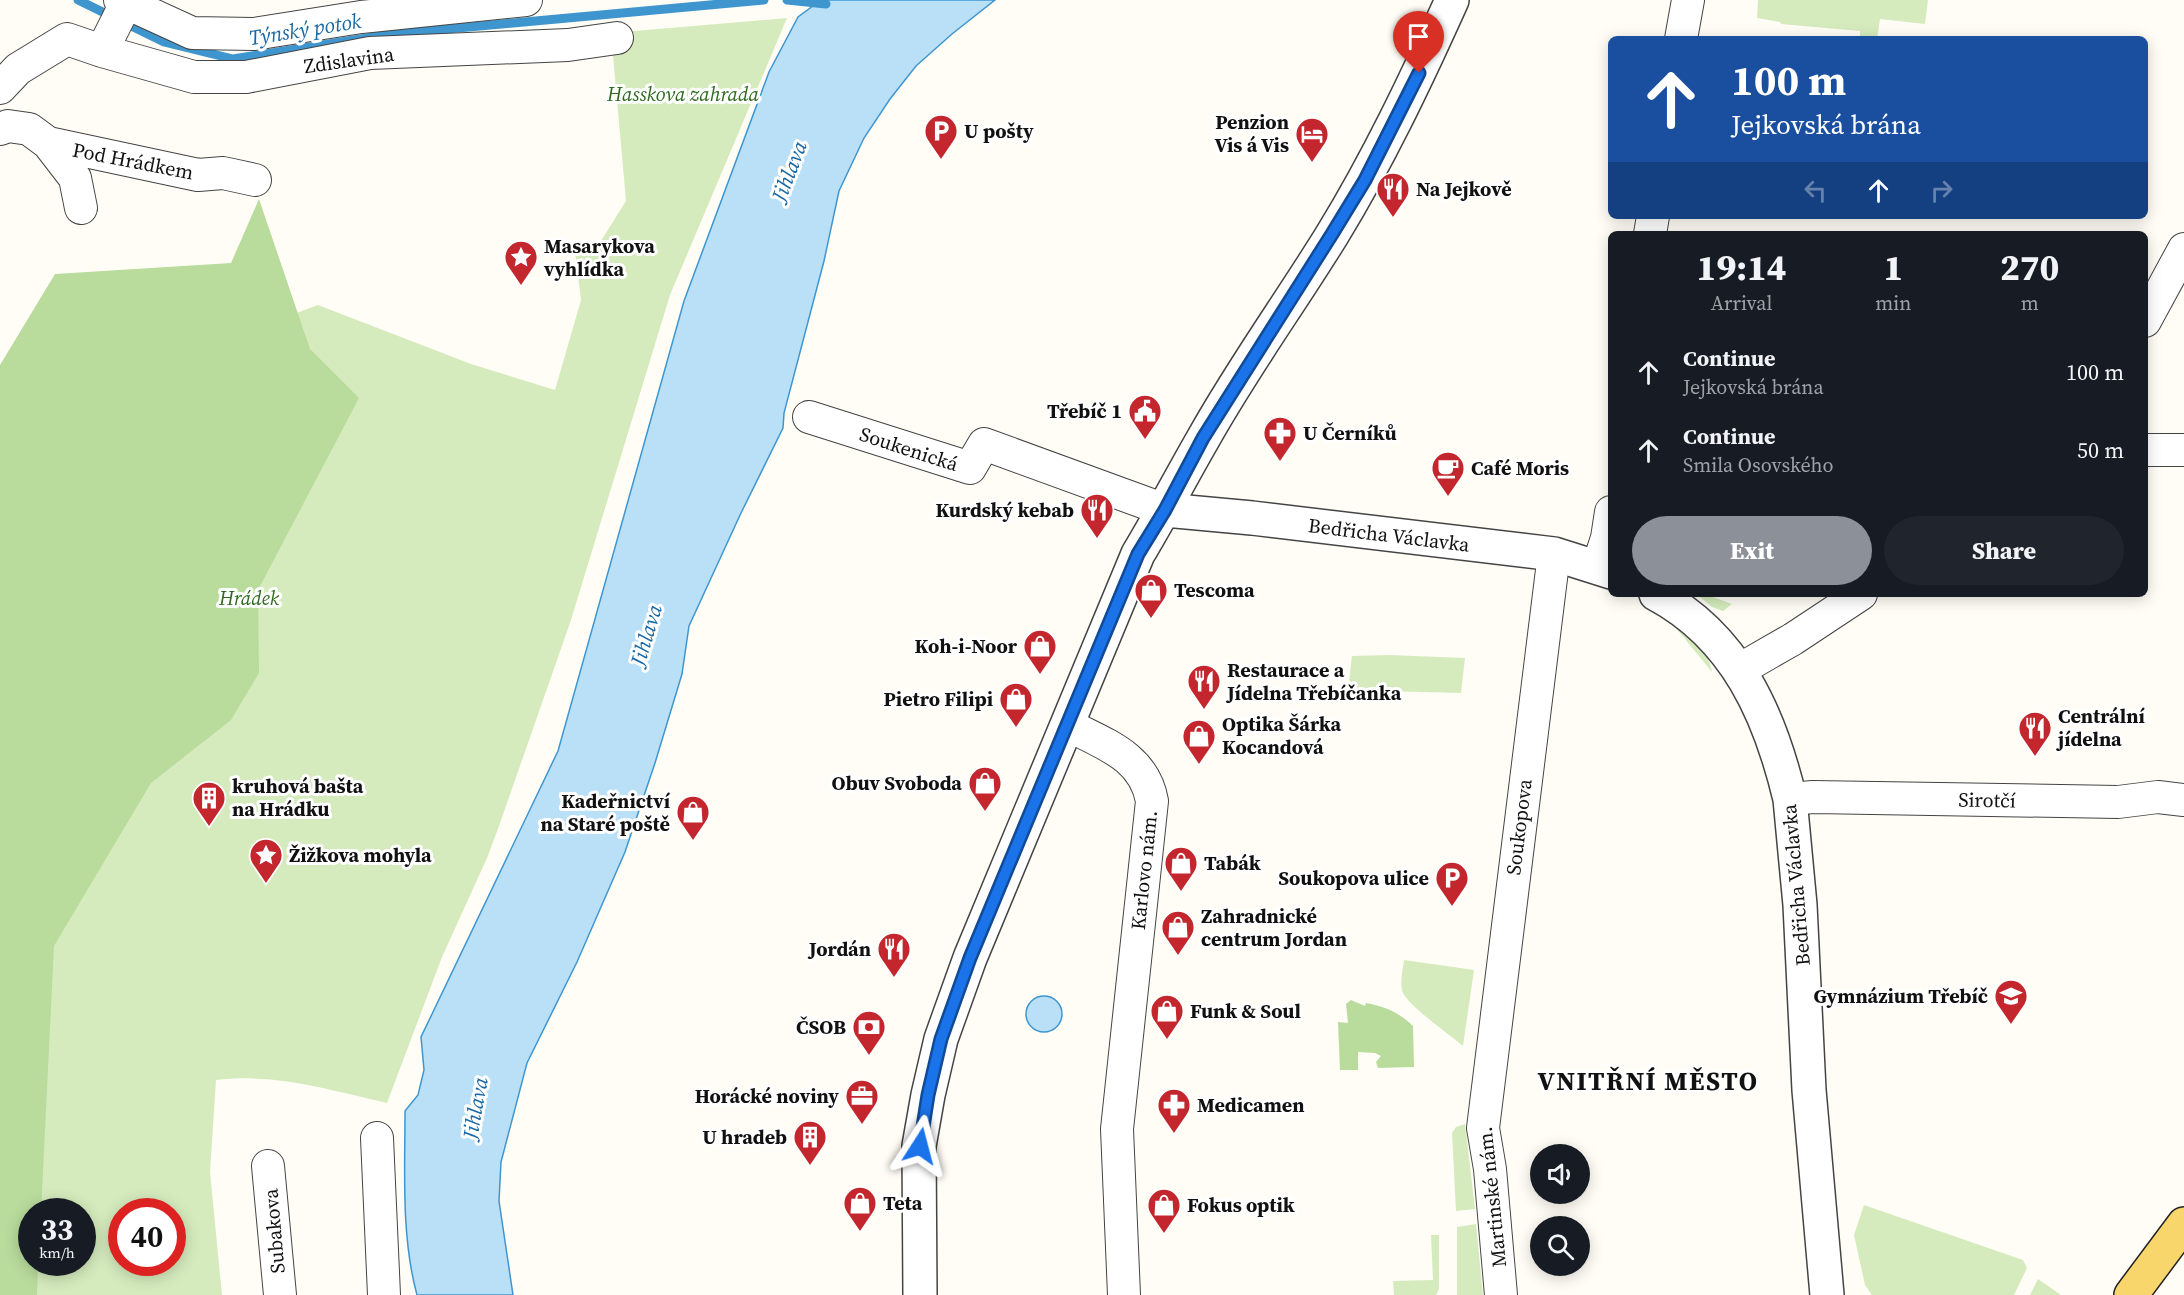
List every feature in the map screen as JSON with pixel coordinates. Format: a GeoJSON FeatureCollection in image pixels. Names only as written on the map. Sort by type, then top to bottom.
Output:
{"type":"FeatureCollection","features":[{"type":"Feature","properties":{"kind":"main road"},"geometry":{"type":"LineString","coordinates":[[2131,1295],[2184,1224]]}},
{"type":"Feature","properties":{"kind":"street","name":"Zdislavina"},"geometry":{"type":"LineString","coordinates":[[115,22],[192,33],[254,34],[361,17],[526,0]]}},
{"type":"Feature","properties":{"kind":"street"},"geometry":{"type":"LineString","coordinates":[[920,1295],[918,1198],[920,1146],[928,1095],[941,1039],[970,958],[1138,554],[1165,510],[1203,438],[1332,234],[1375,161],[1411,91],[1452,0]]}},
{"type":"Feature","properties":{"kind":"street"},"geometry":{"type":"LineString","coordinates":[[1682,36],[1688,0]]}},
{"type":"Feature","properties":{"kind":"street","name":"Zdislavina"},"geometry":{"type":"LineString","coordinates":[[115,22],[194,78],[246,77],[370,53],[568,45],[617,38]]}},
{"type":"Feature","properties":{"kind":"street"},"geometry":{"type":"LineString","coordinates":[[0,88],[18,69],[67,39],[115,22]]}},
{"type":"Feature","properties":{"kind":"street","name":"Pod Hrádkem"},"geometry":{"type":"LineString","coordinates":[[0,129],[8,126],[29,129],[48,143],[75,178],[81,208]]}},
{"type":"Feature","properties":{"kind":"street","name":"Pod Hrádkem"},"geometry":{"type":"LineString","coordinates":[[48,143],[198,175],[223,173],[255,180]]}},
{"type":"Feature","properties":{"kind":"street"},"geometry":{"type":"LineString","coordinates":[[2148,315],[2184,249]]}},
{"type":"Feature","properties":{"kind":"street","name":"Soukenická"},"geometry":{"type":"LineString","coordinates":[[809,417],[970,468],[984,444],[1165,510]]}},
{"type":"Feature","properties":{"kind":"street"},"geometry":{"type":"LineString","coordinates":[[2148,450],[2184,450]]}},
{"type":"Feature","properties":{"kind":"street","name":"Bedřicha Václavka"},"geometry":{"type":"LineString","coordinates":[[1165,510],[1252,518],[1554,554],[1604,569]]}},
{"type":"Feature","properties":{"kind":"street"},"geometry":{"type":"LineString","coordinates":[[1604,569],[1608,532]]}},
{"type":"Feature","properties":{"kind":"street","name":"Soukopova"},"geometry":{"type":"LineString","coordinates":[[1486,1099],[1554,554]]}},
{"type":"Feature","properties":{"kind":"street","name":"Bedřicha Václavka"},"geometry":{"type":"LineString","coordinates":[[1660,597],[1698,624],[1722,646],[1739,670],[1770,728],[1790,799],[1800,905],[1809,1090],[1827,1295]]}},
{"type":"Feature","properties":{"kind":"street"},"geometry":{"type":"LineString","coordinates":[[1739,670],[1793,639],[1856,597]]}},
{"type":"Feature","properties":{"kind":"street","name":"Karlovo nám."},"geometry":{"type":"LineString","coordinates":[[1068,725],[1117,750],[1137,765],[1146,778],[1152,801],[1117,1129],[1124,1295]]}},
{"type":"Feature","properties":{"kind":"street","name":"Sirotčí"},"geometry":{"type":"LineString","coordinates":[[1790,799],[1813,797],[2118,802],[2158,797],[2184,800]]}},
{"type":"Feature","properties":{"kind":"street","name":"Martinské nám."},"geometry":{"type":"LineString","coordinates":[[1486,1099],[1483,1128],[1491,1180],[1501,1295]]}},
{"type":"Feature","properties":{"kind":"street"},"geometry":{"type":"LineString","coordinates":[[377,1138],[384,1295]]}},
{"type":"Feature","properties":{"kind":"street","name":"Subakova"},"geometry":{"type":"LineString","coordinates":[[268,1166],[280,1295]]}},
{"type":"Feature","properties":{"kind":"green space"},"geometry":{"type":"Polygon","coordinates":[[[1758,0],[1928,0],[1925,24],[1880,19],[1877,36],[1860,36],[1860,31],[1781,24],[1757,18],[1758,0]]]}},
{"type":"Feature","properties":{"kind":"green space","name":"Hrádek"},"geometry":{"type":"Polygon","coordinates":[[[787,18],[670,295],[571,620],[499,826],[442,957],[387,1103],[281,1081],[238,1078],[216,1080],[210,1172],[222,1295],[0,1295],[129,375],[318,305],[471,364],[555,390],[581,300],[575,250],[599,244],[626,201],[611,33],[787,18]]]}},
{"type":"Feature","properties":{"kind":"green space"},"geometry":{"type":"Polygon","coordinates":[[[259,199],[310,349],[359,398],[258,590],[259,673],[231,720],[151,783],[54,946],[42,1198],[18,1198],[18,1276],[38,1276],[37,1295],[0,1295],[0,365],[55,274],[231,263],[259,199]]]}},
{"type":"Feature","properties":{"kind":"green space"},"geometry":{"type":"Polygon","coordinates":[[[1700,597],[1713,597],[1732,604],[1723,611],[1712,607],[1700,597]]]}},
{"type":"Feature","properties":{"kind":"green space"},"geometry":{"type":"Polygon","coordinates":[[[1671,622],[1691,637],[1702,650],[1712,672],[1671,622]]]}},
{"type":"Feature","properties":{"kind":"green space"},"geometry":{"type":"Polygon","coordinates":[[[1352,656],[1465,658],[1461,693],[1348,690],[1352,656]]]}},
{"type":"Feature","properties":{"kind":"green space"},"geometry":{"type":"Polygon","coordinates":[[[1404,960],[1474,970],[1463,1046],[1407,999],[1401,985],[1404,960]]]}},
{"type":"Feature","properties":{"kind":"green space"},"geometry":{"type":"Polygon","coordinates":[[[1351,1000],[1365,1006],[1366,1003],[1385,1008],[1403,1017],[1413,1026],[1414,1067],[1378,1068],[1376,1062],[1381,1056],[1375,1053],[1358,1052],[1358,1070],[1340,1070],[1338,1022],[1348,1023],[1346,1004],[1351,1000]]]}},
{"type":"Feature","properties":{"kind":"green space"},"geometry":{"type":"Polygon","coordinates":[[[1465,1124],[1475,1209],[1456,1211],[1452,1133],[1456,1127],[1465,1124]]]}},
{"type":"Feature","properties":{"kind":"green space"},"geometry":{"type":"Polygon","coordinates":[[[1864,1205],[2023,1260],[2027,1268],[2014,1295],[1872,1295],[1865,1285],[1854,1235],[1864,1205]]]}},
{"type":"Feature","properties":{"kind":"green space"},"geometry":{"type":"Polygon","coordinates":[[[1476,1224],[1483,1295],[1457,1295],[1457,1227],[1476,1224]]]}},
{"type":"Feature","properties":{"kind":"green space"},"geometry":{"type":"Polygon","coordinates":[[[1431,1235],[1439,1235],[1439,1289],[1436,1295],[1394,1295],[1393,1281],[1433,1280],[1431,1235]]]}},
{"type":"Feature","properties":{"kind":"green space"},"geometry":{"type":"Polygon","coordinates":[[[2038,1279],[2061,1295],[2030,1295],[2038,1279]]]}},
{"type":"Feature","properties":{"kind":"water","name":"Jihlava"},"geometry":{"type":"Polygon","coordinates":[[[821,0],[995,0],[916,66],[864,138],[839,191],[824,261],[784,413],[783,428],[689,626],[682,674],[625,852],[577,962],[527,1063],[501,1162],[499,1201],[513,1295],[417,1295],[406,1227],[405,1111],[418,1095],[424,1070],[421,1037],[558,751],[684,301],[769,72],[798,17],[821,0]]]}},
{"type":"Feature","properties":{"kind":"water"},"geometry":{"type":"Polygon","coordinates":[[[1044,996],[1057,1001],[1062,1014],[1057,1027],[1044,1032],[1031,1027],[1026,1014],[1031,1001],[1044,996]]]}},
{"type":"Feature","properties":{"kind":"waterway","name":"Týnský potok"},"geometry":{"type":"LineString","coordinates":[[78,0],[164,42],[233,59],[392,34],[764,0]]}},
{"type":"Feature","properties":{"kind":"waterway","name":"Týnský potok"},"geometry":{"type":"LineString","coordinates":[[787,0],[826,4]]}},
{"type":"Feature","properties":{"kind":"place","name":"U pošty"},"geometry":{"type":"Point","coordinates":[941,160]}},
{"type":"Feature","properties":{"kind":"place","name":"Penzion Vis á Vis"},"geometry":{"type":"Point","coordinates":[1312,163]}},
{"type":"Feature","properties":{"kind":"place","name":"Na Jejkově"},"geometry":{"type":"Point","coordinates":[1393,218]}},
{"type":"Feature","properties":{"kind":"place","name":"Masarykova vyhlídka"},"geometry":{"type":"Point","coordinates":[521,286]}},
{"type":"Feature","properties":{"kind":"place","name":"Třebíč 1"},"geometry":{"type":"Point","coordinates":[1145,440]}},
{"type":"Feature","properties":{"kind":"place","name":"U Černíků"},"geometry":{"type":"Point","coordinates":[1280,462]}},
{"type":"Feature","properties":{"kind":"place","name":"Café Moris"},"geometry":{"type":"Point","coordinates":[1448,497]}},
{"type":"Feature","properties":{"kind":"place","name":"Kurdský kebab"},"geometry":{"type":"Point","coordinates":[1097,539]}},
{"type":"Feature","properties":{"kind":"place","name":"Tescoma"},"geometry":{"type":"Point","coordinates":[1151,619]}},
{"type":"Feature","properties":{"kind":"place","name":"Koh-i-Noor"},"geometry":{"type":"Point","coordinates":[1040,675]}},
{"type":"Feature","properties":{"kind":"place","name":"Restaurace a Jídelna Třebíčanka"},"geometry":{"type":"Point","coordinates":[1204,710]}},
{"type":"Feature","properties":{"kind":"place","name":"Pietro Filipi"},"geometry":{"type":"Point","coordinates":[1016,728]}},
{"type":"Feature","properties":{"kind":"place","name":"Centrální jídelna"},"geometry":{"type":"Point","coordinates":[2035,757]}},
{"type":"Feature","properties":{"kind":"place","name":"Optika Šárka Kocandová"},"geometry":{"type":"Point","coordinates":[1199,765]}},
{"type":"Feature","properties":{"kind":"place","name":"Obuv Svoboda"},"geometry":{"type":"Point","coordinates":[985,812]}},
{"type":"Feature","properties":{"kind":"place","name":"kruhová bašta na Hrádku"},"geometry":{"type":"Point","coordinates":[209,827]}},
{"type":"Feature","properties":{"kind":"place","name":"Kadeřnictví na Staré poště"},"geometry":{"type":"Point","coordinates":[693,841]}},
{"type":"Feature","properties":{"kind":"place","name":"Žižkova mohyla"},"geometry":{"type":"Point","coordinates":[266,884]}},
{"type":"Feature","properties":{"kind":"place","name":"Tabák"},"geometry":{"type":"Point","coordinates":[1181,892]}},
{"type":"Feature","properties":{"kind":"place","name":"Soukopova ulice"},"geometry":{"type":"Point","coordinates":[1452,907]}},
{"type":"Feature","properties":{"kind":"place","name":"Zahradnické centrum Jordan"},"geometry":{"type":"Point","coordinates":[1178,956]}},
{"type":"Feature","properties":{"kind":"place","name":"Jordán"},"geometry":{"type":"Point","coordinates":[894,978]}},
{"type":"Feature","properties":{"kind":"place","name":"Gymnázium Třebíč"},"geometry":{"type":"Point","coordinates":[2011,1025]}},
{"type":"Feature","properties":{"kind":"place","name":"Funk & Soul"},"geometry":{"type":"Point","coordinates":[1167,1040]}},
{"type":"Feature","properties":{"kind":"place","name":"ČSOB"},"geometry":{"type":"Point","coordinates":[869,1056]}},
{"type":"Feature","properties":{"kind":"place","name":"Horácké noviny"},"geometry":{"type":"Point","coordinates":[862,1125]}},
{"type":"Feature","properties":{"kind":"place","name":"Medicamen"},"geometry":{"type":"Point","coordinates":[1174,1134]}},
{"type":"Feature","properties":{"kind":"place","name":"U hradeb"},"geometry":{"type":"Point","coordinates":[810,1166]}},
{"type":"Feature","properties":{"kind":"place","name":"Teta"},"geometry":{"type":"Point","coordinates":[860,1232]}},
{"type":"Feature","properties":{"kind":"place","name":"Fokus optik"},"geometry":{"type":"Point","coordinates":[1164,1234]}},
{"type":"Feature","properties":{"kind":"district","name":"VNITŘNÍ MĚSTO"},"geometry":{"type":"Point","coordinates":[1648,1081]}},
{"type":"Feature","properties":{"kind":"route"},"geometry":{"type":"LineString","coordinates":[[920,1146],[928,1095],[941,1039],[970,958],[1138,554],[1165,510],[1203,438],[1365,180],[1419,73]]}},
{"type":"Feature","properties":{"kind":"park label","name":"Hasskova zahrada"},"geometry":{"type":"Point","coordinates":[683,94]}}]}
